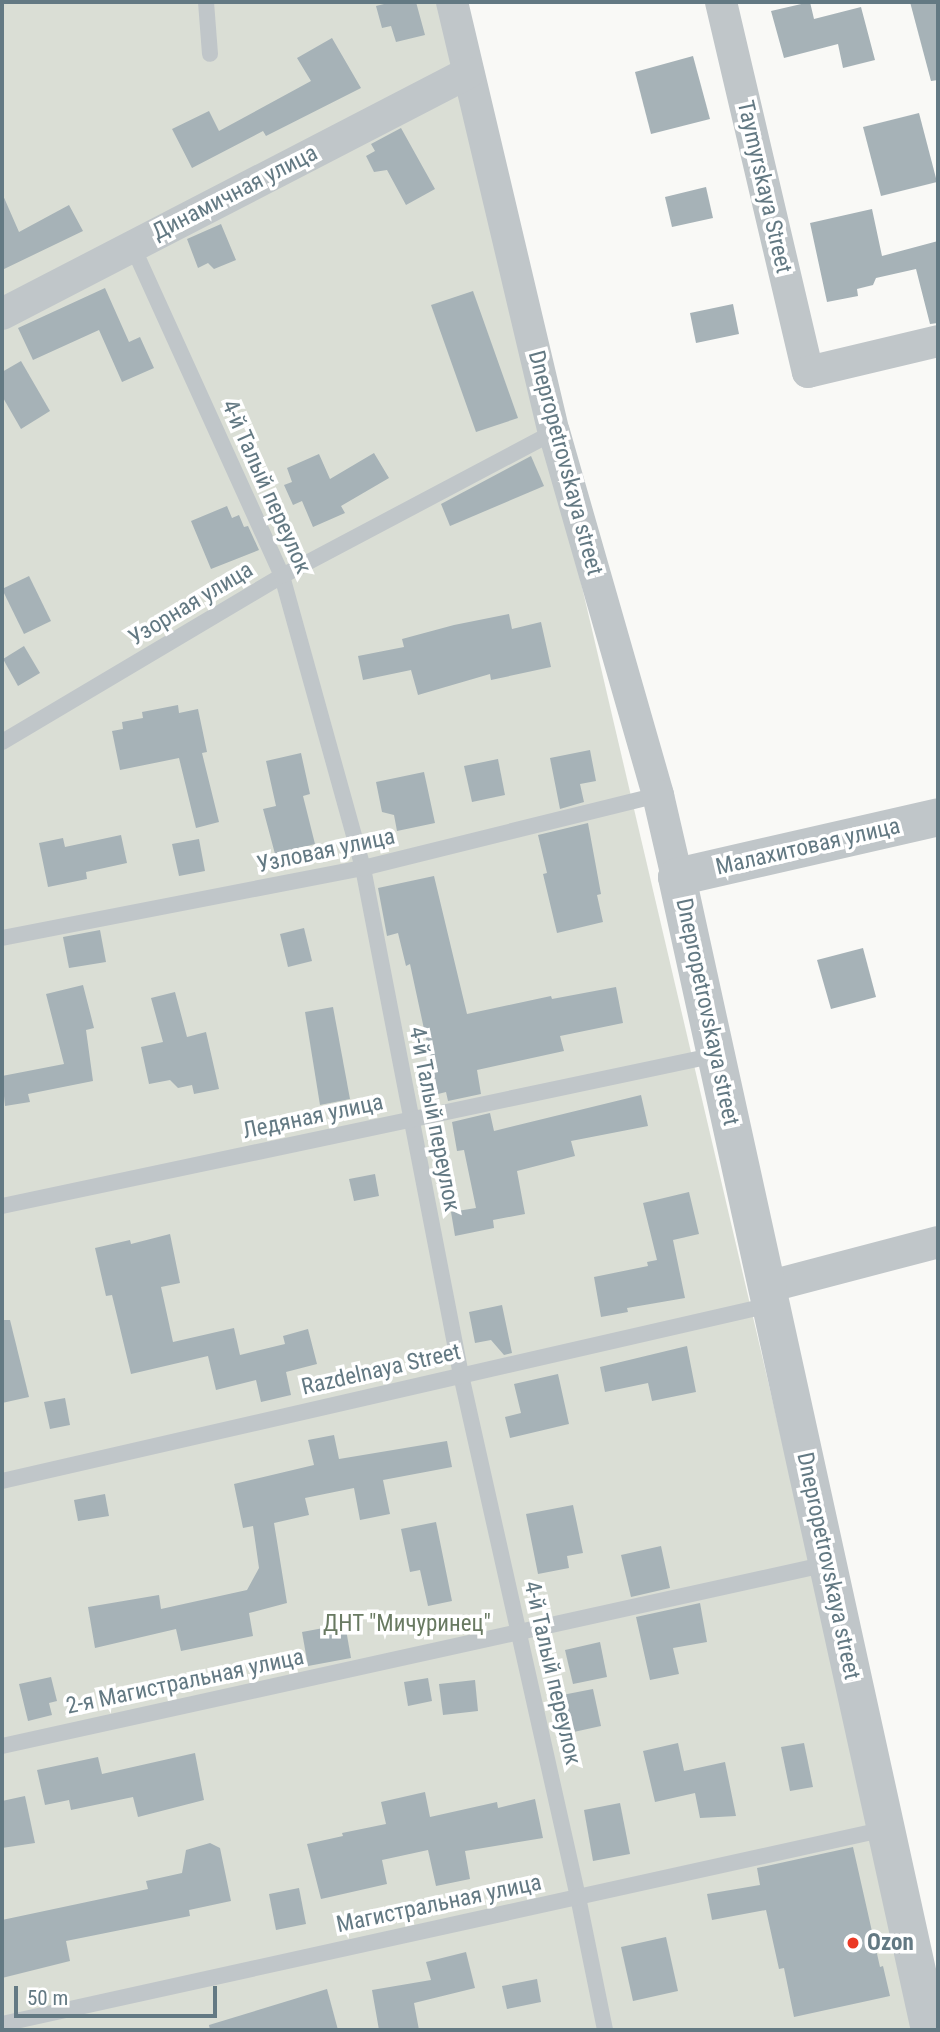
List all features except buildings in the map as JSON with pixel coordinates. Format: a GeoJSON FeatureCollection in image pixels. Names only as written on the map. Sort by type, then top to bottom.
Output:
{"type":"FeatureCollection","features":[{"type":"Feature","properties":{"kind":"street","name":"Dnepropetrovskaya street"},"geometry":{"type":"LineString","coordinates":[[452,2],[554,432],[658,795],[886,1829],[928,1979],[930,2030]]}},
{"type":"Feature","properties":{"kind":"street","name":"Taymyrskaya Street"},"geometry":{"type":"LineString","coordinates":[[720,2],[808,372],[938,341]]}},
{"type":"Feature","properties":{"kind":"street","name":"Динамичная улица"},"geometry":{"type":"LineString","coordinates":[[2,314],[468,73]]}},
{"type":"Feature","properties":{"kind":"street","name":"Малахитовая улица"},"geometry":{"type":"LineString","coordinates":[[677,877],[938,817]]}},
{"type":"Feature","properties":{"kind":"street"},"geometry":{"type":"LineString","coordinates":[[769,1296],[938,1242]]}},
{"type":"Feature","properties":{"kind":"lane"},"geometry":{"type":"LineString","coordinates":[[206,2],[209,54]]}},
{"type":"Feature","properties":{"kind":"lane","name":"4-й Талый переулок"},"geometry":{"type":"LineString","coordinates":[[132,245],[282,576],[363,868],[461,1375],[578,1897],[605,2030]]}},
{"type":"Feature","properties":{"kind":"lane","name":"Узорная улица"},"geometry":{"type":"LineString","coordinates":[[2,742],[282,576],[554,432]]}},
{"type":"Feature","properties":{"kind":"lane","name":"Узловая улица"},"geometry":{"type":"LineString","coordinates":[[2,938],[363,868],[658,795]]}},
{"type":"Feature","properties":{"kind":"lane","name":"Ледяная улица"},"geometry":{"type":"LineString","coordinates":[[2,1206],[716,1055]]}},
{"type":"Feature","properties":{"kind":"lane","name":"Razdelnaya Street"},"geometry":{"type":"LineString","coordinates":[[2,1480],[461,1375],[769,1296]]}},
{"type":"Feature","properties":{"kind":"lane","name":"2-я Магистральная улица"},"geometry":{"type":"LineString","coordinates":[[2,1746],[828,1564]]}},
{"type":"Feature","properties":{"kind":"lane","name":"Магистральная улица"},"geometry":{"type":"LineString","coordinates":[[2,2024],[886,1829]]}},
{"type":"Feature","properties":{"kind":"green space","name":"ДНТ \"Мичуринец\""},"geometry":{"type":"Polygon","coordinates":[[[2,2],[445,2],[920,2030],[2,2030],[2,2]]]}},
{"type":"Feature","properties":{"kind":"place","name":"Ozon"},"geometry":{"type":"Point","coordinates":[853,1943]}}]}
